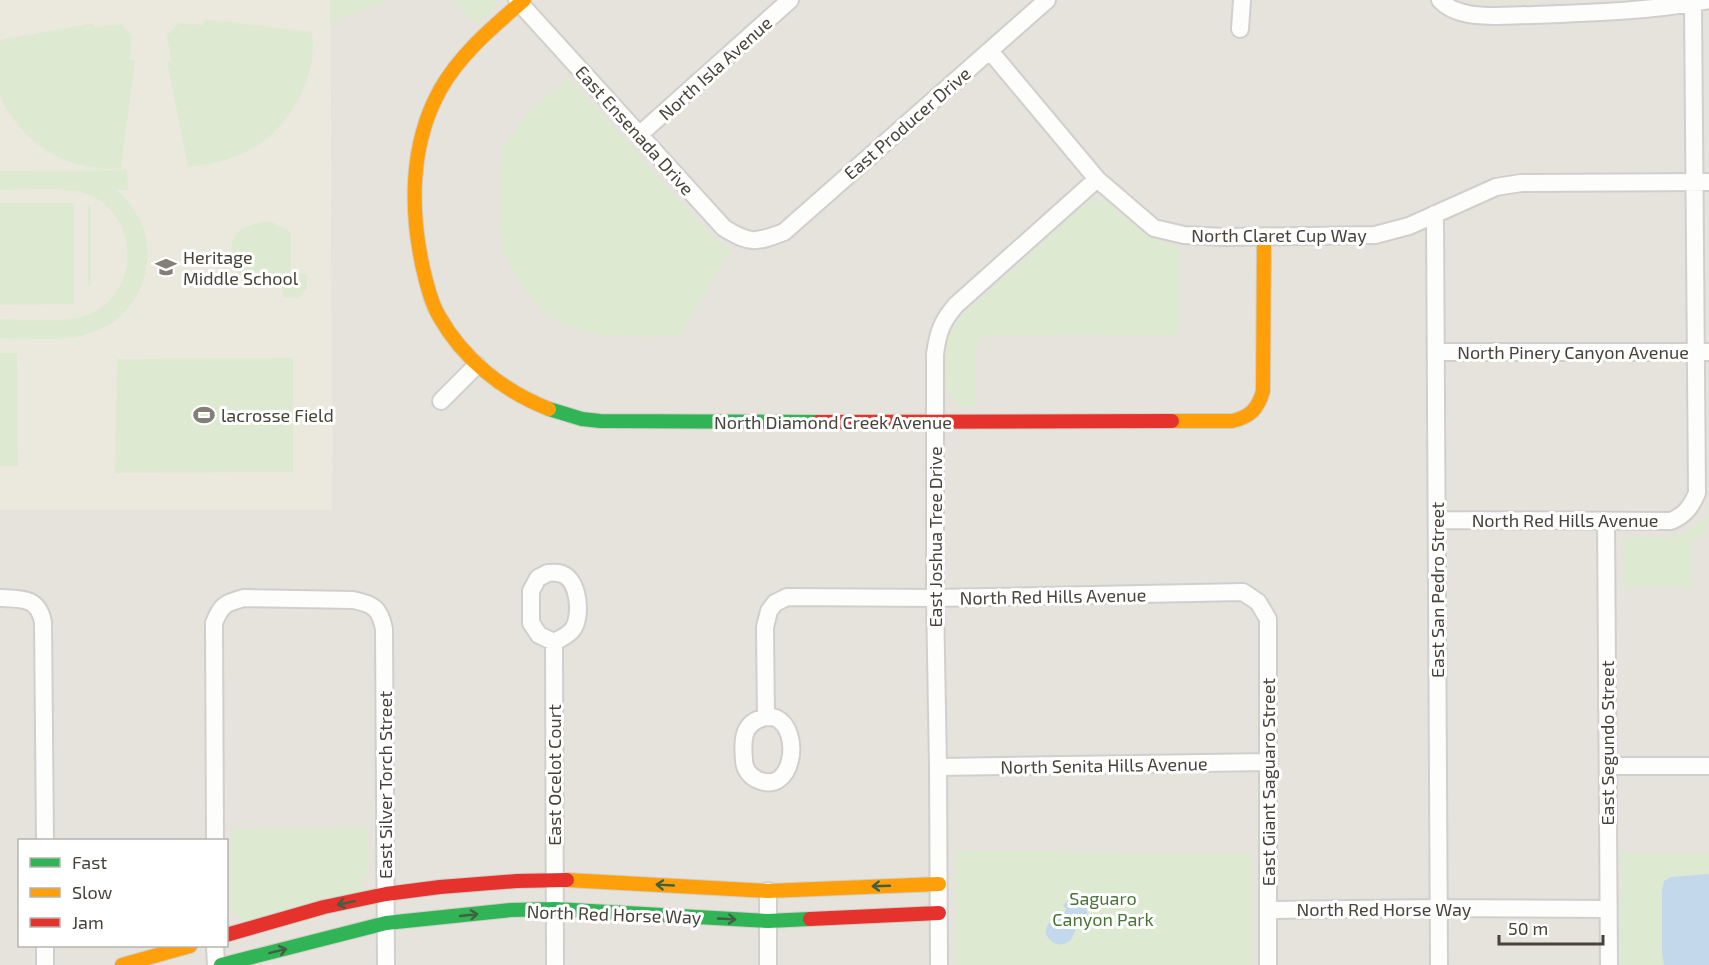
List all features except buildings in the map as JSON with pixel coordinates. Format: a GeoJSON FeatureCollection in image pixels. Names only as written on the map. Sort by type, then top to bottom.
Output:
{"type":"FeatureCollection","features":[{"type":"Feature","properties":{"kind":"street","name":"North Isla Avenue"},"geometry":{"type":"LineString","coordinates":[[639,135],[790,0]]}},
{"type":"Feature","properties":{"kind":"street","name":"East Producer Drive"},"geometry":{"type":"LineString","coordinates":[[763,240],[784,232],[1047,0]]}},
{"type":"Feature","properties":{"kind":"street"},"geometry":{"type":"LineString","coordinates":[[1240,29],[1242,0]]}},
{"type":"Feature","properties":{"kind":"street","name":"East Ensenada Drive"},"geometry":{"type":"LineString","coordinates":[[520,1],[724,228],[743,240],[763,240]]}},
{"type":"Feature","properties":{"kind":"street","name":"North Diamond Creek Avenue"},"geometry":{"type":"LineString","coordinates":[[520,1],[454,69],[434,100],[419,144],[414,189],[415,234],[430,295],[439,316],[456,342],[477,365],[502,386],[526,399],[583,420],[619,422],[1243,420],[1253,413],[1260,403],[1263,391],[1264,237]]}},
{"type":"Feature","properties":{"kind":"street"},"geometry":{"type":"LineString","coordinates":[[1442,2],[1454,10],[1469,15],[1489,16],[1600,13],[1701,1],[1702,352]]}},
{"type":"Feature","properties":{"kind":"street","name":"North Claret Cup Way"},"geometry":{"type":"LineString","coordinates":[[990,51],[1097,179],[1154,228],[1184,235],[1264,237],[1375,235],[1409,226],[1496,187],[1521,183],[1702,182]]}},
{"type":"Feature","properties":{"kind":"street","name":"East Joshua Tree Drive"},"geometry":{"type":"LineString","coordinates":[[939,965],[935,598],[935,354],[937,340],[941,325],[956,305],[1097,179]]}},
{"type":"Feature","properties":{"kind":"street","name":"East San Pedro Street"},"geometry":{"type":"LineString","coordinates":[[1436,214],[1439,965]]}},
{"type":"Feature","properties":{"kind":"street","name":"North Pinery Canyon Avenue"},"geometry":{"type":"LineString","coordinates":[[1436,352],[1702,352]]}},
{"type":"Feature","properties":{"kind":"street","name":"North Red Hills Avenue"},"geometry":{"type":"LineString","coordinates":[[1437,519],[1671,521],[1680,517],[1689,510],[1696,493],[1702,352]]}},
{"type":"Feature","properties":{"kind":"street"},"geometry":{"type":"LineString","coordinates":[[441,401],[477,365]]}},
{"type":"Feature","properties":{"kind":"street","name":"East Segundo Street"},"geometry":{"type":"LineString","coordinates":[[1606,521],[1609,965]]}},
{"type":"Feature","properties":{"kind":"street","name":"North Red Hills Avenue"},"geometry":{"type":"LineString","coordinates":[[766,717],[765,627],[769,611],[775,603],[787,597],[935,598],[1243,592],[1257,602]]}},
{"type":"Feature","properties":{"kind":"street"},"geometry":{"type":"LineString","coordinates":[[0,598],[27,601],[41,612],[44,622],[45,839]]}},
{"type":"Feature","properties":{"kind":"street","name":"East Silver Torch Street"},"geometry":{"type":"LineString","coordinates":[[215,839],[214,623],[219,610],[228,602],[244,598],[366,602],[382,615],[384,629],[386,965]]}},
{"type":"Feature","properties":{"kind":"street","name":"East Giant Saguaro Street"},"geometry":{"type":"LineString","coordinates":[[1257,602],[1268,619],[1268,965]]}},
{"type":"Feature","properties":{"kind":"street","name":"East Ocelot Court"},"geometry":{"type":"LineString","coordinates":[[554,642],[555,965]]}},
{"type":"Feature","properties":{"kind":"street","name":"North Senita Hills Avenue"},"geometry":{"type":"LineString","coordinates":[[938,767],[1269,762]]}},
{"type":"Feature","properties":{"kind":"street"},"geometry":{"type":"LineString","coordinates":[[1608,766],[1709,766]]}},
{"type":"Feature","properties":{"kind":"street","name":"North Red Horse Way"},"geometry":{"type":"LineString","coordinates":[[228,934],[324,907],[386,894],[440,887],[555,879],[768,891],[939,884]]}},
{"type":"Feature","properties":{"kind":"street"},"geometry":{"type":"LineString","coordinates":[[768,891],[768,965]]}},
{"type":"Feature","properties":{"kind":"street","name":"North Red Horse Way"},"geometry":{"type":"LineString","coordinates":[[221,965],[386,923],[511,910],[555,909],[768,921],[939,913]]}},
{"type":"Feature","properties":{"kind":"street","name":"North Red Horse Way"},"geometry":{"type":"LineString","coordinates":[[1268,910],[1608,909]]}},
{"type":"Feature","properties":{"kind":"street"},"geometry":{"type":"LineString","coordinates":[[45,947],[45,965]]}},
{"type":"Feature","properties":{"kind":"street"},"geometry":{"type":"LineString","coordinates":[[122,965],[183,947]]}},
{"type":"Feature","properties":{"kind":"street"},"geometry":{"type":"LineString","coordinates":[[215,947],[216,965]]}},
{"type":"Feature","properties":{"kind":"shaded area","name":"Heritage Middle School"},"geometry":{"type":"Polygon","coordinates":[[[0,0],[330,0],[332,510],[0,510],[0,0]]]}},
{"type":"Feature","properties":{"kind":"shaded area"},"geometry":{"type":"Polygon","coordinates":[[[330,0],[1709,0],[1709,965],[0,965],[0,510],[332,510],[330,0]]]}},
{"type":"Feature","properties":{"kind":"green space"},"geometry":{"type":"Polygon","coordinates":[[[330,0],[389,0],[330,23],[330,0]]]}},
{"type":"Feature","properties":{"kind":"green space"},"geometry":{"type":"Polygon","coordinates":[[[452,0],[497,0],[494,10],[476,25],[452,0]]]}},
{"type":"Feature","properties":{"kind":"green space"},"geometry":{"type":"Polygon","coordinates":[[[205,19],[312,32],[312,59],[306,84],[298,100],[288,116],[265,140],[252,149],[223,161],[188,167],[167,62],[171,60],[167,35],[179,23],[203,25],[205,19]]]}},
{"type":"Feature","properties":{"kind":"green space"},"geometry":{"type":"Polygon","coordinates":[[[93,23],[95,27],[121,24],[132,35],[130,59],[135,61],[121,168],[89,167],[59,158],[33,140],[22,129],[5,107],[0,96],[0,40],[93,23]]]}},
{"type":"Feature","properties":{"kind":"green space"},"geometry":{"type":"Polygon","coordinates":[[[569,78],[716,240],[731,249],[680,336],[609,336],[568,325],[541,308],[520,284],[512,270],[501,240],[499,224],[499,177],[502,156],[507,142],[523,118],[569,78]]]}},
{"type":"Feature","properties":{"kind":"green space"},"geometry":{"type":"Polygon","coordinates":[[[127,170],[128,190],[117,190],[138,217],[147,243],[145,274],[133,302],[110,324],[85,335],[49,339],[0,338],[0,319],[78,318],[105,305],[117,291],[125,273],[128,255],[125,236],[117,219],[105,204],[87,194],[67,190],[0,190],[0,171],[127,170]]]}},
{"type":"Feature","properties":{"kind":"green space"},"geometry":{"type":"Polygon","coordinates":[[[1091,199],[1107,202],[1140,229],[1179,247],[1180,335],[984,336],[975,346],[975,406],[961,406],[950,395],[946,395],[947,343],[954,325],[1091,199]]]}},
{"type":"Feature","properties":{"kind":"green space"},"geometry":{"type":"Polygon","coordinates":[[[0,203],[74,203],[74,304],[0,305],[0,203]]]}},
{"type":"Feature","properties":{"kind":"green space"},"geometry":{"type":"Polygon","coordinates":[[[88,205],[91,205],[91,285],[88,285],[88,205]]]}},
{"type":"Feature","properties":{"kind":"green space"},"geometry":{"type":"Polygon","coordinates":[[[262,222],[272,222],[291,232],[291,271],[307,275],[307,288],[298,298],[283,297],[282,280],[241,281],[238,276],[231,256],[232,243],[239,231],[262,222]]]}},
{"type":"Feature","properties":{"kind":"green space"},"geometry":{"type":"Polygon","coordinates":[[[0,353],[17,353],[18,466],[0,466],[0,353]]]}},
{"type":"Feature","properties":{"kind":"green space","name":"lacrosse Field"},"geometry":{"type":"Polygon","coordinates":[[[293,358],[293,472],[115,473],[117,359],[293,358]]]}},
{"type":"Feature","properties":{"kind":"green space"},"geometry":{"type":"Polygon","coordinates":[[[1709,509],[1707,530],[1691,543],[1691,588],[1623,588],[1624,540],[1628,537],[1663,537],[1685,532],[1703,520],[1709,509]]]}},
{"type":"Feature","properties":{"kind":"green space"},"geometry":{"type":"Polygon","coordinates":[[[368,827],[368,877],[365,877],[362,883],[363,892],[241,925],[240,916],[232,914],[231,829],[368,827]]]}},
{"type":"Feature","properties":{"kind":"green space","name":"Saguaro Canyon Park"},"geometry":{"type":"Polygon","coordinates":[[[956,851],[1251,852],[1251,965],[956,965],[956,851]]]}},
{"type":"Feature","properties":{"kind":"green space"},"geometry":{"type":"Polygon","coordinates":[[[1709,852],[1709,965],[1620,965],[1619,853],[1709,852]]]}},
{"type":"Feature","properties":{"kind":"water"},"geometry":{"type":"Polygon","coordinates":[[[1709,874],[1709,965],[1664,965],[1662,890],[1664,881],[1671,877],[1709,874]]]}},
{"type":"Feature","properties":{"kind":"water"},"geometry":{"type":"Polygon","coordinates":[[[1072,897],[1086,906],[1088,917],[1077,927],[1067,943],[1055,943],[1046,934],[1047,926],[1051,921],[1063,915],[1066,909],[1063,905],[1072,897]]]}},
{"type":"Feature","properties":{"kind":"traffic: fast"},"geometry":{"type":"LineString","coordinates":[[549,409],[582,419],[600,421],[818,422]]}},
{"type":"Feature","properties":{"kind":"traffic: fast"},"geometry":{"type":"LineString","coordinates":[[221,965],[386,923],[511,910],[555,909],[768,921],[810,919]]}},
{"type":"Feature","properties":{"kind":"traffic: slow"},"geometry":{"type":"LineString","coordinates":[[524,0],[457,64],[430,111],[422,134],[415,180],[416,227],[427,284],[434,306],[449,332],[472,360],[500,383],[549,409]]}},
{"type":"Feature","properties":{"kind":"traffic: slow"},"geometry":{"type":"LineString","coordinates":[[1172,421],[1232,421],[1244,417],[1259,403],[1263,391],[1264,237]]}},
{"type":"Feature","properties":{"kind":"traffic: slow"},"geometry":{"type":"LineString","coordinates":[[567,880],[768,891],[939,884]]}},
{"type":"Feature","properties":{"kind":"traffic: slow"},"geometry":{"type":"LineString","coordinates":[[122,965],[186,947]]}},
{"type":"Feature","properties":{"kind":"traffic: jam"},"geometry":{"type":"LineString","coordinates":[[818,422],[1172,421]]}},
{"type":"Feature","properties":{"kind":"traffic: jam"},"geometry":{"type":"LineString","coordinates":[[228,934],[324,907],[386,894],[517,881],[567,880]]}},
{"type":"Feature","properties":{"kind":"traffic: jam"},"geometry":{"type":"LineString","coordinates":[[810,919],[939,913]]}},
{"type":"Feature","properties":{"kind":"place","name":"Heritage Middle School"},"geometry":{"type":"Point","coordinates":[166,267]}},
{"type":"Feature","properties":{"kind":"place","name":"lacrosse Field"},"geometry":{"type":"Point","coordinates":[204,415]}}]}
